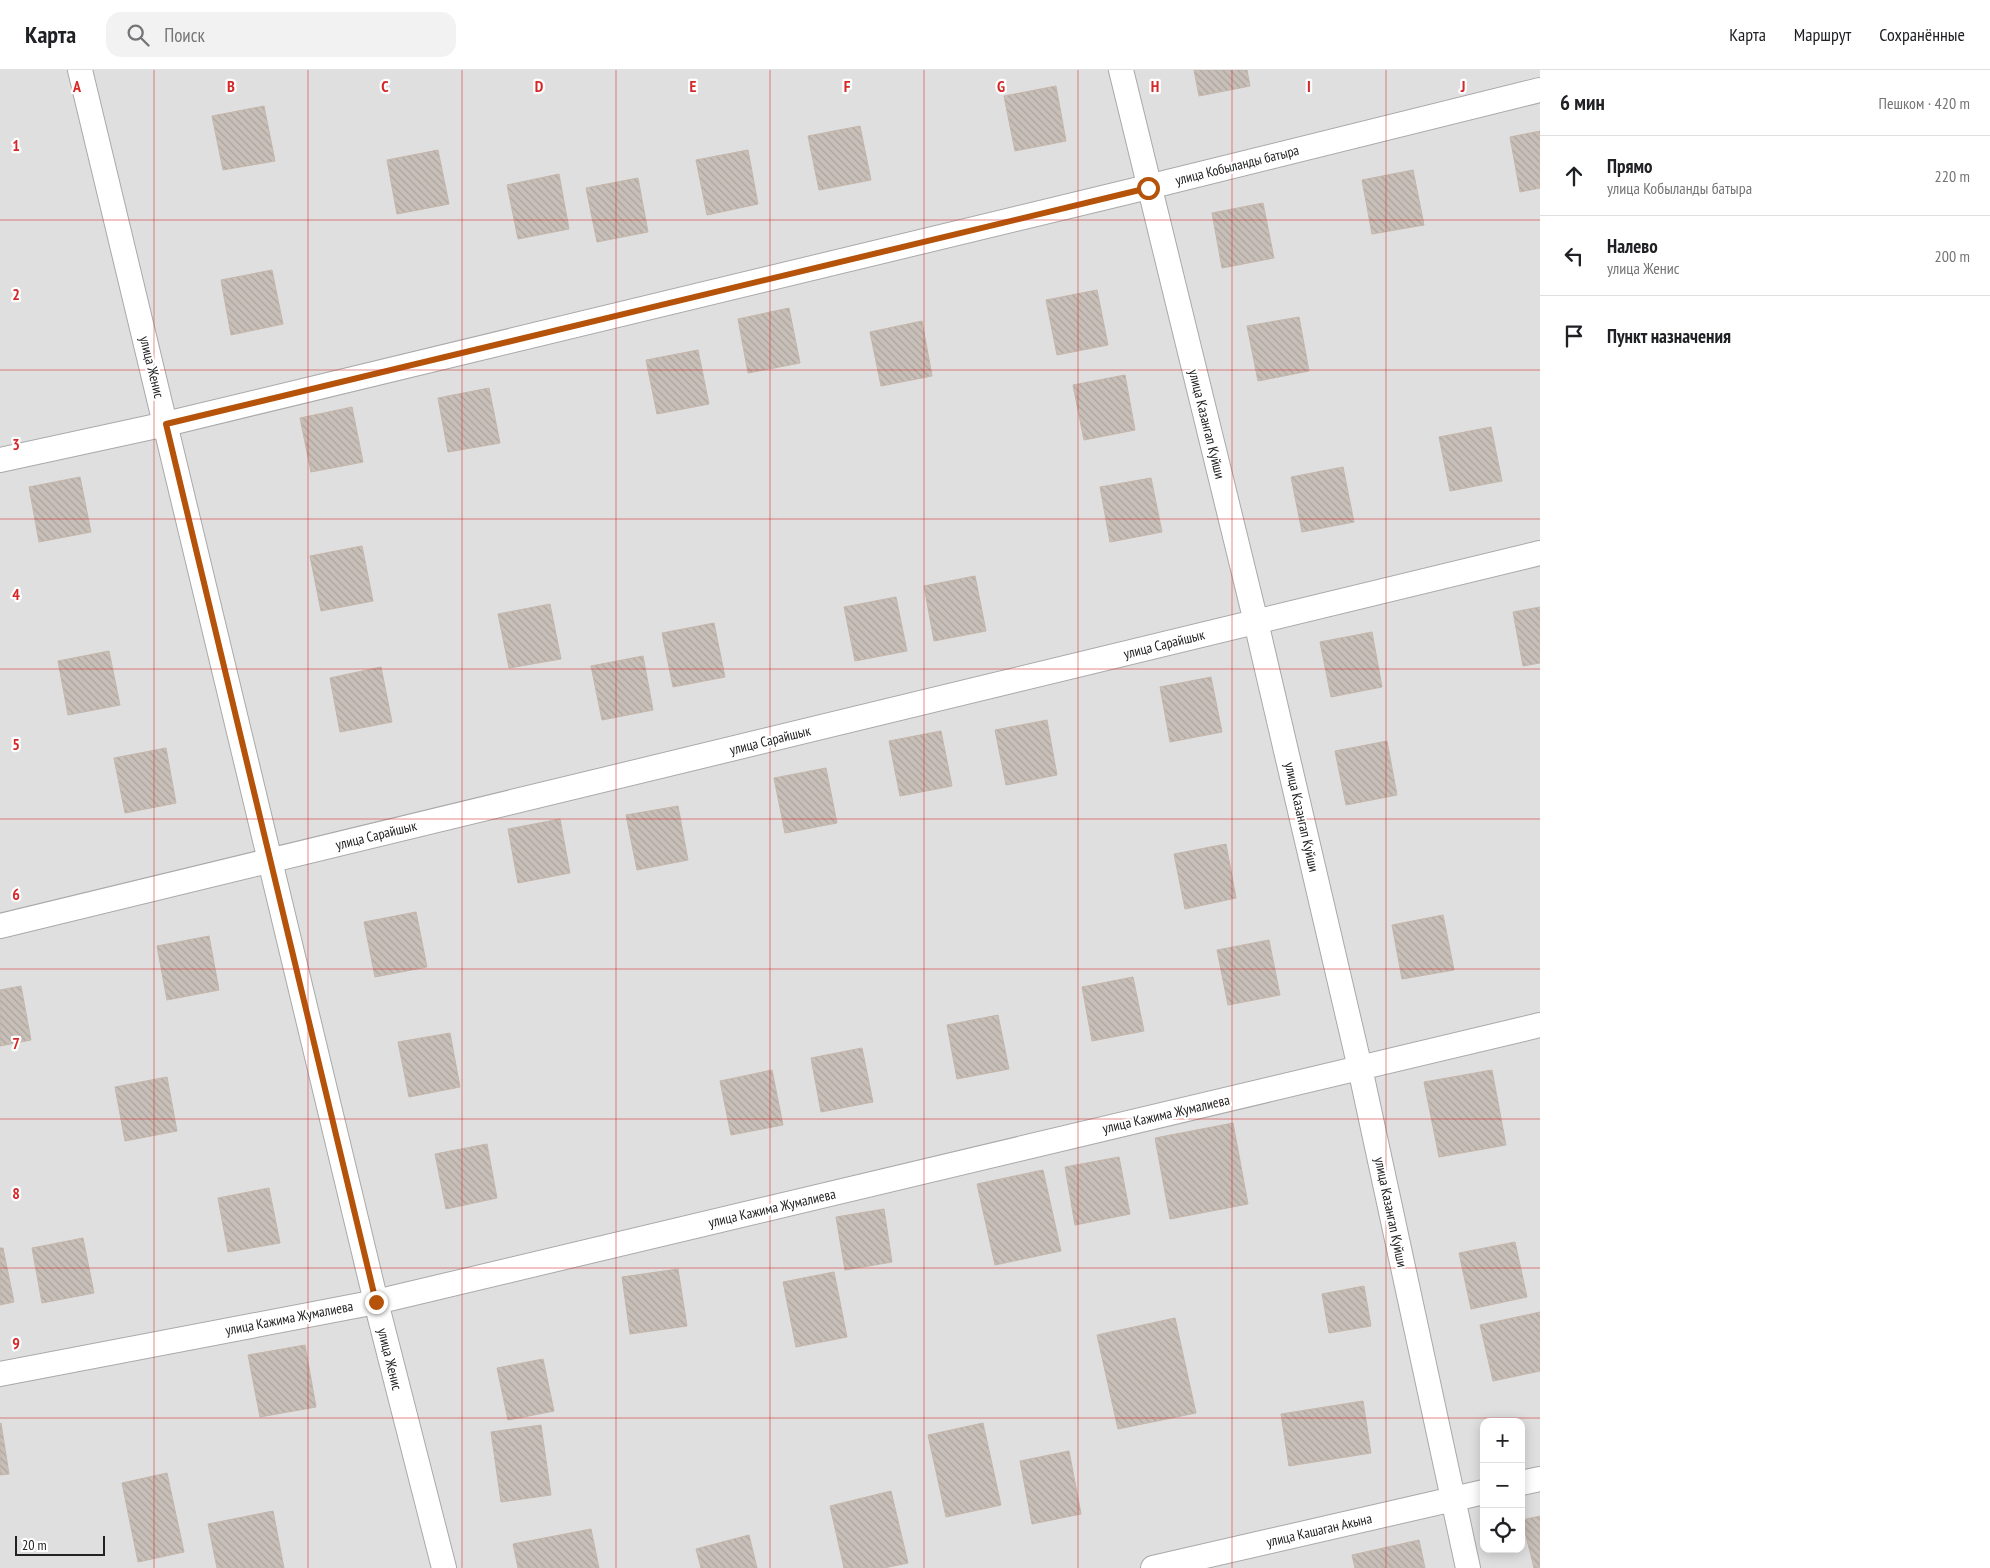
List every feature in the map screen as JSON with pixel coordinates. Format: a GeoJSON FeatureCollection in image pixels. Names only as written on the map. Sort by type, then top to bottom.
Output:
{"type":"FeatureCollection","features":[{"type":"Feature","properties":{"kind":"street","name":"улица Женис"},"geometry":{"type":"LineString","coordinates":[[80,70],[376,1302],[444,1568]]}},
{"type":"Feature","properties":{"kind":"street","name":"улица Казангап Куйши"},"geometry":{"type":"LineString","coordinates":[[1121,70],[1148,188],[1256,622],[1360,1068],[1468,1568]]}},
{"type":"Feature","properties":{"kind":"street","name":"улица Кобыланды батыра"},"geometry":{"type":"LineString","coordinates":[[0,460],[166,424],[1148,188],[1540,90]]}},
{"type":"Feature","properties":{"kind":"street","name":"улица Сарайшык"},"geometry":{"type":"LineString","coordinates":[[0,926],[1540,553]]}},
{"type":"Feature","properties":{"kind":"street","name":"улица Кажима Жумалиева"},"geometry":{"type":"LineString","coordinates":[[0,1374],[376,1302],[1540,1025]]}},
{"type":"Feature","properties":{"kind":"street"},"geometry":{"type":"LineString","coordinates":[[1525,1482],[1540,1479]]}},
{"type":"Feature","properties":{"kind":"street","name":"улица Кашаган Акына"},"geometry":{"type":"LineString","coordinates":[[1154,1568],[1480,1493]]}},
{"type":"Feature","properties":{"kind":"shaded area"},"geometry":{"type":"Polygon","coordinates":[[[0,70],[1540,70],[1540,1568],[0,1568],[0,70]]]}},
{"type":"Feature","properties":{"kind":"building"},"geometry":{"type":"Polygon","coordinates":[[[1194,70],[1247,70],[1250,86],[1199,96],[1194,70]]]}},
{"type":"Feature","properties":{"kind":"building"},"geometry":{"type":"Polygon","coordinates":[[[1056,86],[1066,141],[1015,151],[1004,96],[1056,86]]]}},
{"type":"Feature","properties":{"kind":"building"},"geometry":{"type":"Polygon","coordinates":[[[264,106],[275,161],[223,170],[212,116],[264,106]]]}},
{"type":"Feature","properties":{"kind":"building"},"geometry":{"type":"Polygon","coordinates":[[[860,126],[871,180],[819,190],[808,136],[860,126]]]}},
{"type":"Feature","properties":{"kind":"building"},"geometry":{"type":"Polygon","coordinates":[[[1540,131],[1540,188],[1520,192],[1510,137],[1540,131]]]}},
{"type":"Feature","properties":{"kind":"building"},"geometry":{"type":"Polygon","coordinates":[[[438,150],[449,204],[397,214],[387,160],[438,150]]]}},
{"type":"Feature","properties":{"kind":"building"},"geometry":{"type":"Polygon","coordinates":[[[748,150],[758,204],[707,215],[696,160],[748,150]]]}},
{"type":"Feature","properties":{"kind":"building"},"geometry":{"type":"Polygon","coordinates":[[[1413,170],[1424,225],[1372,234],[1362,180],[1413,170]]]}},
{"type":"Feature","properties":{"kind":"building"},"geometry":{"type":"Polygon","coordinates":[[[559,174],[569,229],[518,239],[507,185],[559,174]]]}},
{"type":"Feature","properties":{"kind":"building"},"geometry":{"type":"Polygon","coordinates":[[[638,178],[648,232],[597,242],[586,188],[638,178]]]}},
{"type":"Feature","properties":{"kind":"building"},"geometry":{"type":"Polygon","coordinates":[[[1263,203],[1274,258],[1222,268],[1212,213],[1263,203]]]}},
{"type":"Feature","properties":{"kind":"building"},"geometry":{"type":"Polygon","coordinates":[[[272,270],[283,324],[231,335],[221,280],[272,270]]]}},
{"type":"Feature","properties":{"kind":"building"},"geometry":{"type":"Polygon","coordinates":[[[1097,290],[1108,345],[1057,355],[1046,300],[1097,290]]]}},
{"type":"Feature","properties":{"kind":"building"},"geometry":{"type":"Polygon","coordinates":[[[789,308],[800,363],[748,373],[738,319],[789,308]]]}},
{"type":"Feature","properties":{"kind":"building"},"geometry":{"type":"Polygon","coordinates":[[[1299,317],[1309,371],[1258,381],[1247,326],[1299,317]]]}},
{"type":"Feature","properties":{"kind":"building"},"geometry":{"type":"Polygon","coordinates":[[[922,321],[932,376],[881,386],[870,332],[922,321]]]}},
{"type":"Feature","properties":{"kind":"building"},"geometry":{"type":"Polygon","coordinates":[[[698,350],[709,404],[657,414],[646,360],[698,350]]]}},
{"type":"Feature","properties":{"kind":"building"},"geometry":{"type":"Polygon","coordinates":[[[1125,375],[1135,430],[1084,440],[1073,385],[1125,375]]]}},
{"type":"Feature","properties":{"kind":"building"},"geometry":{"type":"Polygon","coordinates":[[[489,388],[500,443],[448,452],[438,398],[489,388]]]}},
{"type":"Feature","properties":{"kind":"building"},"geometry":{"type":"Polygon","coordinates":[[[352,407],[363,462],[311,472],[300,418],[352,407]]]}},
{"type":"Feature","properties":{"kind":"building"},"geometry":{"type":"Polygon","coordinates":[[[1491,427],[1502,481],[1450,491],[1439,437],[1491,427]]]}},
{"type":"Feature","properties":{"kind":"building"},"geometry":{"type":"Polygon","coordinates":[[[1343,467],[1354,522],[1302,532],[1291,477],[1343,467]]]}},
{"type":"Feature","properties":{"kind":"building"},"geometry":{"type":"Polygon","coordinates":[[[80,477],[91,532],[39,542],[29,487],[80,477]]]}},
{"type":"Feature","properties":{"kind":"building"},"geometry":{"type":"Polygon","coordinates":[[[1151,478],[1162,532],[1110,542],[1100,487],[1151,478]]]}},
{"type":"Feature","properties":{"kind":"building"},"geometry":{"type":"Polygon","coordinates":[[[362,546],[373,601],[321,611],[310,556],[362,546]]]}},
{"type":"Feature","properties":{"kind":"building"},"geometry":{"type":"Polygon","coordinates":[[[975,576],[986,631],[934,641],[924,586],[975,576]]]}},
{"type":"Feature","properties":{"kind":"building"},"geometry":{"type":"Polygon","coordinates":[[[896,597],[907,651],[855,661],[844,607],[896,597]]]}},
{"type":"Feature","properties":{"kind":"building"},"geometry":{"type":"Polygon","coordinates":[[[550,604],[561,659],[509,668],[498,614],[550,604]]]}},
{"type":"Feature","properties":{"kind":"building"},"geometry":{"type":"Polygon","coordinates":[[[1540,607],[1540,663],[1523,666],[1513,612],[1540,607]]]}},
{"type":"Feature","properties":{"kind":"building"},"geometry":{"type":"Polygon","coordinates":[[[714,623],[725,677],[673,687],[662,633],[714,623]]]}},
{"type":"Feature","properties":{"kind":"building"},"geometry":{"type":"Polygon","coordinates":[[[1372,632],[1382,687],[1331,697],[1320,642],[1372,632]]]}},
{"type":"Feature","properties":{"kind":"building"},"geometry":{"type":"Polygon","coordinates":[[[109,651],[120,705],[68,715],[58,661],[109,651]]]}},
{"type":"Feature","properties":{"kind":"building"},"geometry":{"type":"Polygon","coordinates":[[[643,656],[653,710],[602,720],[591,666],[643,656]]]}},
{"type":"Feature","properties":{"kind":"building"},"geometry":{"type":"Polygon","coordinates":[[[381,667],[392,722],[340,732],[330,678],[381,667]]]}},
{"type":"Feature","properties":{"kind":"building"},"geometry":{"type":"Polygon","coordinates":[[[1211,677],[1222,732],[1170,742],[1160,687],[1211,677]]]}},
{"type":"Feature","properties":{"kind":"building"},"geometry":{"type":"Polygon","coordinates":[[[1047,720],[1057,775],[1006,785],[995,730],[1047,720]]]}},
{"type":"Feature","properties":{"kind":"building"},"geometry":{"type":"Polygon","coordinates":[[[941,731],[952,786],[900,796],[889,741],[941,731]]]}},
{"type":"Feature","properties":{"kind":"building"},"geometry":{"type":"Polygon","coordinates":[[[1387,741],[1397,795],[1346,805],[1335,751],[1387,741]]]}},
{"type":"Feature","properties":{"kind":"building"},"geometry":{"type":"Polygon","coordinates":[[[166,748],[176,803],[125,813],[114,758],[166,748]]]}},
{"type":"Feature","properties":{"kind":"building"},"geometry":{"type":"Polygon","coordinates":[[[826,768],[837,823],[785,833],[774,778],[826,768]]]}},
{"type":"Feature","properties":{"kind":"building"},"geometry":{"type":"Polygon","coordinates":[[[678,806],[688,860],[637,870],[626,815],[678,806]]]}},
{"type":"Feature","properties":{"kind":"building"},"geometry":{"type":"Polygon","coordinates":[[[560,819],[570,873],[518,883],[508,829],[560,819]]]}},
{"type":"Feature","properties":{"kind":"building"},"geometry":{"type":"Polygon","coordinates":[[[1226,844],[1236,898],[1185,909],[1174,854],[1226,844]]]}},
{"type":"Feature","properties":{"kind":"building"},"geometry":{"type":"Polygon","coordinates":[[[416,912],[427,967],[375,977],[364,922],[416,912]]]}},
{"type":"Feature","properties":{"kind":"building"},"geometry":{"type":"Polygon","coordinates":[[[1443,915],[1454,970],[1402,979],[1392,925],[1443,915]]]}},
{"type":"Feature","properties":{"kind":"building"},"geometry":{"type":"Polygon","coordinates":[[[209,936],[219,990],[167,1000],[157,946],[209,936]]]}},
{"type":"Feature","properties":{"kind":"building"},"geometry":{"type":"Polygon","coordinates":[[[1269,940],[1280,995],[1228,1005],[1217,950],[1269,940]]]}},
{"type":"Feature","properties":{"kind":"building"},"geometry":{"type":"Polygon","coordinates":[[[1133,977],[1144,1031],[1092,1041],[1082,987],[1133,977]]]}},
{"type":"Feature","properties":{"kind":"building"},"geometry":{"type":"Polygon","coordinates":[[[21,986],[31,1040],[0,1046],[0,990],[21,986]]]}},
{"type":"Feature","properties":{"kind":"building"},"geometry":{"type":"Polygon","coordinates":[[[998,1015],[1009,1069],[957,1079],[947,1025],[998,1015]]]}},
{"type":"Feature","properties":{"kind":"building"},"geometry":{"type":"Polygon","coordinates":[[[450,1033],[460,1087],[409,1097],[398,1042],[450,1033]]]}},
{"type":"Feature","properties":{"kind":"building"},"geometry":{"type":"Polygon","coordinates":[[[862,1048],[873,1102],[821,1112],[811,1058],[862,1048]]]}},
{"type":"Feature","properties":{"kind":"building"},"geometry":{"type":"Polygon","coordinates":[[[772,1070],[783,1125],[731,1135],[720,1081],[772,1070]]]}},
{"type":"Feature","properties":{"kind":"building"},"geometry":{"type":"Polygon","coordinates":[[[1492,1070],[1506,1145],[1439,1157],[1424,1082],[1492,1070]]]}},
{"type":"Feature","properties":{"kind":"building"},"geometry":{"type":"Polygon","coordinates":[[[167,1077],[177,1131],[125,1141],[115,1087],[167,1077]]]}},
{"type":"Feature","properties":{"kind":"building"},"geometry":{"type":"Polygon","coordinates":[[[1233,1123],[1248,1204],[1170,1219],[1155,1138],[1233,1123]]]}},
{"type":"Feature","properties":{"kind":"building"},"geometry":{"type":"Polygon","coordinates":[[[487,1144],[497,1198],[446,1209],[435,1154],[487,1144]]]}},
{"type":"Feature","properties":{"kind":"building"},"geometry":{"type":"Polygon","coordinates":[[[1119,1157],[1130,1214],[1075,1225],[1065,1167],[1119,1157]]]}},
{"type":"Feature","properties":{"kind":"building"},"geometry":{"type":"Polygon","coordinates":[[[1043,1170],[1061,1251],[995,1265],[977,1184],[1043,1170]]]}},
{"type":"Feature","properties":{"kind":"building"},"geometry":{"type":"Polygon","coordinates":[[[269,1188],[280,1243],[228,1252],[218,1198],[269,1188]]]}},
{"type":"Feature","properties":{"kind":"building"},"geometry":{"type":"Polygon","coordinates":[[[884,1209],[892,1262],[845,1270],[836,1217],[884,1209]]]}},
{"type":"Feature","properties":{"kind":"building"},"geometry":{"type":"Polygon","coordinates":[[[83,1238],[94,1293],[42,1303],[32,1248],[83,1238]]]}},
{"type":"Feature","properties":{"kind":"building"},"geometry":{"type":"Polygon","coordinates":[[[1515,1242],[1527,1297],[1471,1309],[1459,1253],[1515,1242]]]}},
{"type":"Feature","properties":{"kind":"building"},"geometry":{"type":"Polygon","coordinates":[[[0,1248],[3,1248],[14,1302],[0,1305],[0,1248]]]}},
{"type":"Feature","properties":{"kind":"building"},"geometry":{"type":"Polygon","coordinates":[[[678,1269],[687,1326],[630,1334],[622,1277],[678,1269]]]}},
{"type":"Feature","properties":{"kind":"building"},"geometry":{"type":"Polygon","coordinates":[[[834,1272],[847,1337],[796,1347],[783,1282],[834,1272]]]}},
{"type":"Feature","properties":{"kind":"building"},"geometry":{"type":"Polygon","coordinates":[[[1364,1286],[1371,1326],[1329,1333],[1322,1294],[1364,1286]]]}},
{"type":"Feature","properties":{"kind":"building"},"geometry":{"type":"Polygon","coordinates":[[[1540,1312],[1540,1371],[1493,1381],[1480,1325],[1540,1312]]]}},
{"type":"Feature","properties":{"kind":"building"},"geometry":{"type":"Polygon","coordinates":[[[1175,1318],[1196,1413],[1118,1429],[1097,1335],[1175,1318]]]}},
{"type":"Feature","properties":{"kind":"building"},"geometry":{"type":"Polygon","coordinates":[[[305,1345],[316,1407],[260,1417],[248,1355],[305,1345]]]}},
{"type":"Feature","properties":{"kind":"building"},"geometry":{"type":"Polygon","coordinates":[[[543,1359],[554,1411],[508,1420],[497,1368],[543,1359]]]}},
{"type":"Feature","properties":{"kind":"building"},"geometry":{"type":"Polygon","coordinates":[[[1363,1401],[1371,1453],[1289,1466],[1281,1414],[1363,1401]]]}},
{"type":"Feature","properties":{"kind":"building"},"geometry":{"type":"Polygon","coordinates":[[[983,1423],[1001,1505],[946,1517],[928,1435],[983,1423]]]}},
{"type":"Feature","properties":{"kind":"building"},"geometry":{"type":"Polygon","coordinates":[[[0,1424],[9,1474],[0,1475],[0,1424]]]}},
{"type":"Feature","properties":{"kind":"building"},"geometry":{"type":"Polygon","coordinates":[[[541,1425],[551,1495],[501,1502],[491,1432],[541,1425]]]}},
{"type":"Feature","properties":{"kind":"building"},"geometry":{"type":"Polygon","coordinates":[[[1069,1451],[1081,1514],[1032,1524],[1020,1461],[1069,1451]]]}},
{"type":"Feature","properties":{"kind":"building"},"geometry":{"type":"Polygon","coordinates":[[[167,1473],[184,1552],[138,1562],[122,1483],[167,1473]]]}},
{"type":"Feature","properties":{"kind":"building"},"geometry":{"type":"Polygon","coordinates":[[[891,1491],[908,1563],[884,1568],[844,1568],[830,1506],[891,1491]]]}},
{"type":"Feature","properties":{"kind":"building"},"geometry":{"type":"Polygon","coordinates":[[[273,1511],[284,1568],[217,1568],[208,1524],[273,1511]]]}},
{"type":"Feature","properties":{"kind":"building"},"geometry":{"type":"Polygon","coordinates":[[[1540,1516],[1540,1568],[1534,1568],[1525,1532],[1525,1519],[1540,1516]]]}},
{"type":"Feature","properties":{"kind":"building"},"geometry":{"type":"Polygon","coordinates":[[[591,1529],[599,1568],[518,1568],[513,1544],[591,1529]]]}},
{"type":"Feature","properties":{"kind":"building"},"geometry":{"type":"Polygon","coordinates":[[[749,1535],[757,1568],[701,1568],[696,1549],[749,1535]]]}},
{"type":"Feature","properties":{"kind":"building"},"geometry":{"type":"Polygon","coordinates":[[[1419,1540],[1425,1568],[1355,1568],[1352,1555],[1419,1540]]]}},
{"type":"Feature","properties":{"kind":"route"},"geometry":{"type":"LineString","coordinates":[[376,1302],[166,424],[1148,188]]}}]}
